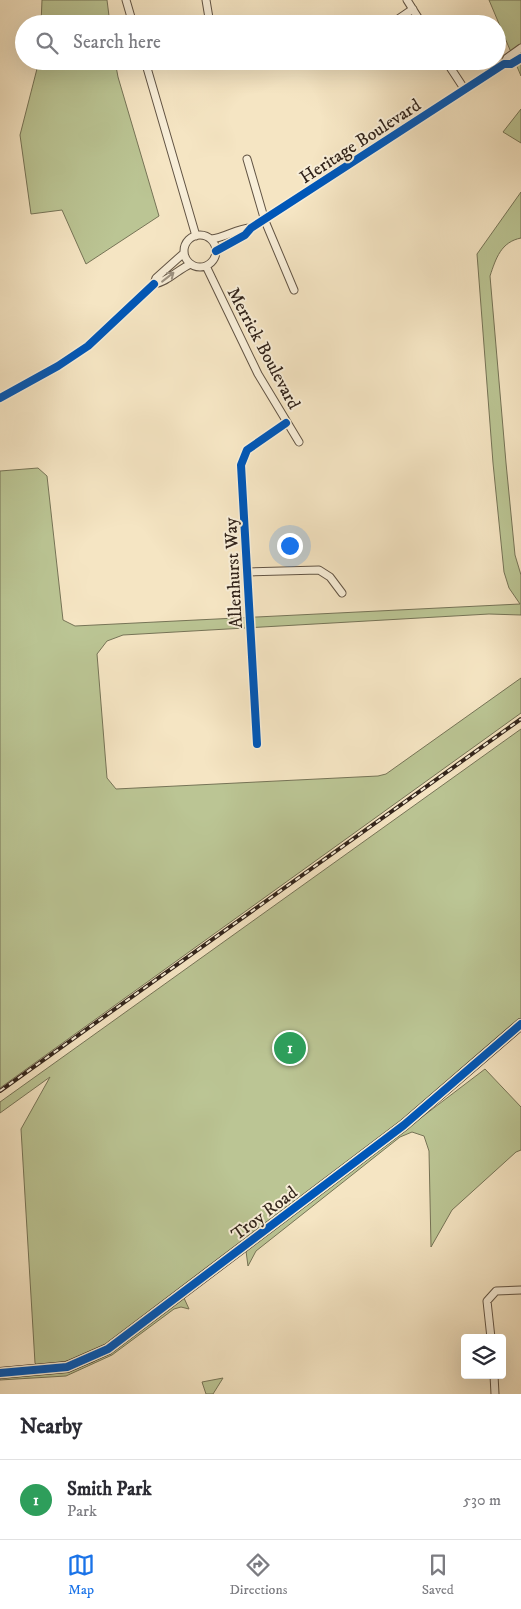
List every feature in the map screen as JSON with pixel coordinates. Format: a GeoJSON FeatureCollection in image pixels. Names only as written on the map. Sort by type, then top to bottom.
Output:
{"type":"FeatureCollection","features":[{"type":"Feature","properties":{"kind":"street"},"geometry":{"type":"LineString","coordinates":[[126,0],[130,15]]}},
{"type":"Feature","properties":{"kind":"street"},"geometry":{"type":"LineString","coordinates":[[206,0],[208,15]]}},
{"type":"Feature","properties":{"kind":"street"},"geometry":{"type":"LineString","coordinates":[[407,0],[416,15]]}},
{"type":"Feature","properties":{"kind":"street"},"geometry":{"type":"LineString","coordinates":[[404,15],[412,9]]}},
{"type":"Feature","properties":{"kind":"street","name":"Heritage Boulevard"},"geometry":{"type":"LineString","coordinates":[[506,60],[521,48]]}},
{"type":"Feature","properties":{"kind":"street","name":"Heritage Boulevard"},"geometry":{"type":"LineString","coordinates":[[506,64],[512,64],[521,58]]}},
{"type":"Feature","properties":{"kind":"street"},"geometry":{"type":"LineString","coordinates":[[148,70],[196,236]]}},
{"type":"Feature","properties":{"kind":"street"},"geometry":{"type":"LineString","coordinates":[[452,70],[465,90]]}},
{"type":"Feature","properties":{"kind":"street","name":"Heritage Boulevard"},"geometry":{"type":"LineString","coordinates":[[216,251],[244,236],[252,228],[495,70]]}},
{"type":"Feature","properties":{"kind":"street"},"geometry":{"type":"LineString","coordinates":[[247,159],[265,221],[294,290]]}},
{"type":"Feature","properties":{"kind":"street","name":"Heritage Boulevard"},"geometry":{"type":"LineString","coordinates":[[210,239],[228,236],[244,228],[252,228]]}},
{"type":"Feature","properties":{"kind":"street"},"geometry":{"type":"LineString","coordinates":[[0,398],[58,366],[88,346],[154,284],[156,278],[184,253],[187,242],[196,236],[204,236],[210,239],[216,251],[215,258],[206,266],[197,267],[191,264],[184,253]]}},
{"type":"Feature","properties":{"kind":"street"},"geometry":{"type":"LineString","coordinates":[[154,284],[161,283],[191,264]]}},
{"type":"Feature","properties":{"kind":"street","name":"Merrick Boulevard"},"geometry":{"type":"LineString","coordinates":[[206,266],[258,374],[299,442]]}},
{"type":"Feature","properties":{"kind":"street","name":"Allenhurst Way"},"geometry":{"type":"LineString","coordinates":[[256,744],[242,465],[243,456],[254,444],[286,423]]}},
{"type":"Feature","properties":{"kind":"street"},"geometry":{"type":"LineString","coordinates":[[248,572],[319,570],[330,577],[342,593]]}},
{"type":"Feature","properties":{"kind":"street","name":"Troy Road"},"geometry":{"type":"LineString","coordinates":[[0,1373],[67,1367],[108,1349],[404,1125],[521,1024]]}},
{"type":"Feature","properties":{"kind":"street"},"geometry":{"type":"LineString","coordinates":[[490,1334],[487,1301],[496,1291],[521,1290]]}},
{"type":"Feature","properties":{"kind":"street"},"geometry":{"type":"LineString","coordinates":[[494,1379],[496,1394]]}},
{"type":"Feature","properties":{"kind":"green space"},"geometry":{"type":"Polygon","coordinates":[[[42,0],[107,0],[109,15],[41,15],[42,0]]]}},
{"type":"Feature","properties":{"kind":"green space"},"geometry":{"type":"Polygon","coordinates":[[[489,0],[521,0],[521,76],[506,40],[506,15],[495,15],[489,0]]]}},
{"type":"Feature","properties":{"kind":"green space"},"geometry":{"type":"Polygon","coordinates":[[[37,70],[117,70],[159,216],[86,264],[62,210],[31,214],[20,135],[37,70]]]}},
{"type":"Feature","properties":{"kind":"green space"},"geometry":{"type":"Polygon","coordinates":[[[521,109],[521,143],[503,132],[521,109]]]}},
{"type":"Feature","properties":{"kind":"green space"},"geometry":{"type":"Polygon","coordinates":[[[521,192],[521,238],[514,240],[504,247],[497,257],[490,276],[515,555],[521,575],[521,615],[489,614],[123,635],[107,641],[97,654],[107,778],[116,789],[378,776],[386,774],[521,678],[521,713],[0,1088],[0,471],[38,468],[47,476],[63,620],[75,626],[520,604],[509,588],[504,572],[493,463],[477,254],[521,192]]]}},
{"type":"Feature","properties":{"kind":"green space"},"geometry":{"type":"Polygon","coordinates":[[[521,729],[521,1020],[432,1099],[109,1345],[72,1360],[38,1367],[35,1363],[21,1129],[50,1077],[0,1113],[0,1102],[521,729]]]}},
{"type":"Feature","properties":{"kind":"green space"},"geometry":{"type":"Polygon","coordinates":[[[485,1069],[521,1107],[521,1150],[516,1152],[452,1210],[431,1247],[429,1151],[424,1136],[412,1132],[400,1137],[256,1251],[248,1266],[246,1251],[485,1069]]]}},
{"type":"Feature","properties":{"kind":"green space"},"geometry":{"type":"Polygon","coordinates":[[[184,1298],[189,1309],[181,1307],[174,1309],[112,1355],[66,1376],[0,1380],[0,1377],[73,1369],[93,1362],[184,1298]]]}},
{"type":"Feature","properties":{"kind":"green space"},"geometry":{"type":"Polygon","coordinates":[[[223,1378],[213,1394],[206,1394],[202,1382],[223,1378]]]}},
{"type":"Feature","properties":{"kind":"railway"},"geometry":{"type":"LineString","coordinates":[[0,1091],[521,719]]}},
{"type":"Feature","properties":{"kind":"cycle path"},"geometry":{"type":"LineString","coordinates":[[506,64],[511,64],[521,58]]}},
{"type":"Feature","properties":{"kind":"cycle path"},"geometry":{"type":"LineString","coordinates":[[216,251],[245,235],[251,228],[495,70]]}},
{"type":"Feature","properties":{"kind":"cycle path"},"geometry":{"type":"LineString","coordinates":[[0,398],[58,366],[88,346],[154,284]]}},
{"type":"Feature","properties":{"kind":"cycle path"},"geometry":{"type":"LineString","coordinates":[[257,744],[241,465],[247,450],[286,423]]}},
{"type":"Feature","properties":{"kind":"cycle path"},"geometry":{"type":"LineString","coordinates":[[0,1373],[67,1367],[108,1349],[404,1125],[521,1024]]}},
{"type":"Feature","properties":{"kind":"place","name":"Smith Park"},"geometry":{"type":"Point","coordinates":[290,1048]}}]}
